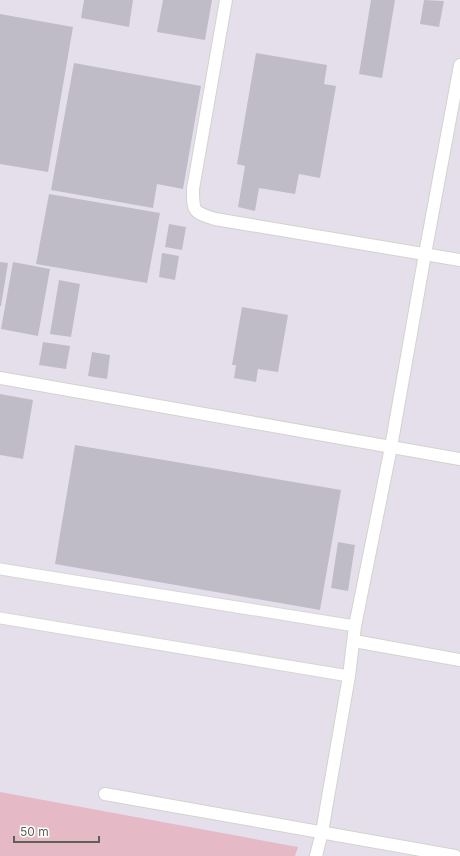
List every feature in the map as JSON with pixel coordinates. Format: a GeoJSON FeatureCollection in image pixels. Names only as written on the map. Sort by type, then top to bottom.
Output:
{"type":"FeatureCollection","features":[{"type":"Feature","properties":{"kind":"street"},"geometry":{"type":"LineString","coordinates":[[226,0],[193,188],[193,205],[198,214],[215,219],[460,260]]}},
{"type":"Feature","properties":{"kind":"street"},"geometry":{"type":"LineString","coordinates":[[316,856],[322,832],[349,676],[355,626],[391,447],[460,68]]}},
{"type":"Feature","properties":{"kind":"street"},"geometry":{"type":"LineString","coordinates":[[0,378],[460,459]]}},
{"type":"Feature","properties":{"kind":"street"},"geometry":{"type":"LineString","coordinates":[[0,569],[355,626]]}},
{"type":"Feature","properties":{"kind":"street"},"geometry":{"type":"LineString","coordinates":[[0,618],[349,676]]}},
{"type":"Feature","properties":{"kind":"street"},"geometry":{"type":"LineString","coordinates":[[354,641],[460,660]]}},
{"type":"Feature","properties":{"kind":"street"},"geometry":{"type":"LineString","coordinates":[[105,794],[455,856]]}},
{"type":"Feature","properties":{"kind":"shaded area"},"geometry":{"type":"Polygon","coordinates":[[[0,792],[298,847],[295,856],[0,856],[0,792]]]}},
{"type":"Feature","properties":{"kind":"building"},"geometry":{"type":"Polygon","coordinates":[[[84,0],[133,0],[129,27],[81,18],[84,0]]]}},
{"type":"Feature","properties":{"kind":"building"},"geometry":{"type":"Polygon","coordinates":[[[163,0],[212,0],[205,40],[157,32],[163,0]]]}},
{"type":"Feature","properties":{"kind":"building"},"geometry":{"type":"Polygon","coordinates":[[[371,0],[395,0],[382,78],[359,74],[371,0]]]}},
{"type":"Feature","properties":{"kind":"building"},"geometry":{"type":"Polygon","coordinates":[[[424,0],[444,1],[439,27],[420,24],[424,0]]]}},
{"type":"Feature","properties":{"kind":"building"},"geometry":{"type":"Polygon","coordinates":[[[0,14],[73,27],[48,172],[0,164],[0,14]]]}},
{"type":"Feature","properties":{"kind":"building"},"geometry":{"type":"Polygon","coordinates":[[[256,53],[327,65],[324,84],[336,86],[320,178],[299,174],[295,194],[259,188],[255,211],[238,207],[245,166],[237,164],[256,53]]]}},
{"type":"Feature","properties":{"kind":"building"},"geometry":{"type":"Polygon","coordinates":[[[74,63],[201,86],[183,189],[157,184],[153,208],[51,190],[74,63]]]}},
{"type":"Feature","properties":{"kind":"building"},"geometry":{"type":"Polygon","coordinates":[[[49,194],[160,213],[147,283],[36,264],[49,194]]]}},
{"type":"Feature","properties":{"kind":"building"},"geometry":{"type":"Polygon","coordinates":[[[169,224],[186,227],[182,250],[165,247],[169,224]]]}},
{"type":"Feature","properties":{"kind":"building"},"geometry":{"type":"Polygon","coordinates":[[[162,253],[179,256],[175,280],[159,277],[162,253]]]}},
{"type":"Feature","properties":{"kind":"building"},"geometry":{"type":"Polygon","coordinates":[[[0,262],[8,263],[1,306],[0,306],[0,262]]]}},
{"type":"Feature","properties":{"kind":"building"},"geometry":{"type":"Polygon","coordinates":[[[13,262],[50,269],[38,336],[1,329],[13,262]]]}},
{"type":"Feature","properties":{"kind":"building"},"geometry":{"type":"Polygon","coordinates":[[[59,280],[80,284],[71,337],[50,334],[59,280]]]}},
{"type":"Feature","properties":{"kind":"building"},"geometry":{"type":"Polygon","coordinates":[[[242,307],[288,315],[278,372],[258,369],[256,382],[234,378],[236,365],[232,365],[242,307]]]}},
{"type":"Feature","properties":{"kind":"building"},"geometry":{"type":"Polygon","coordinates":[[[43,342],[70,346],[66,369],[39,365],[43,342]]]}},
{"type":"Feature","properties":{"kind":"building"},"geometry":{"type":"Polygon","coordinates":[[[92,352],[110,355],[107,379],[88,376],[92,352]]]}},
{"type":"Feature","properties":{"kind":"building"},"geometry":{"type":"Polygon","coordinates":[[[0,394],[33,400],[23,459],[0,455],[0,394]]]}},
{"type":"Feature","properties":{"kind":"building"},"geometry":{"type":"Polygon","coordinates":[[[75,445],[341,490],[320,610],[55,564],[75,445]]]}},
{"type":"Feature","properties":{"kind":"building"},"geometry":{"type":"Polygon","coordinates":[[[338,542],[355,545],[348,591],[331,588],[338,542]]]}}]}
